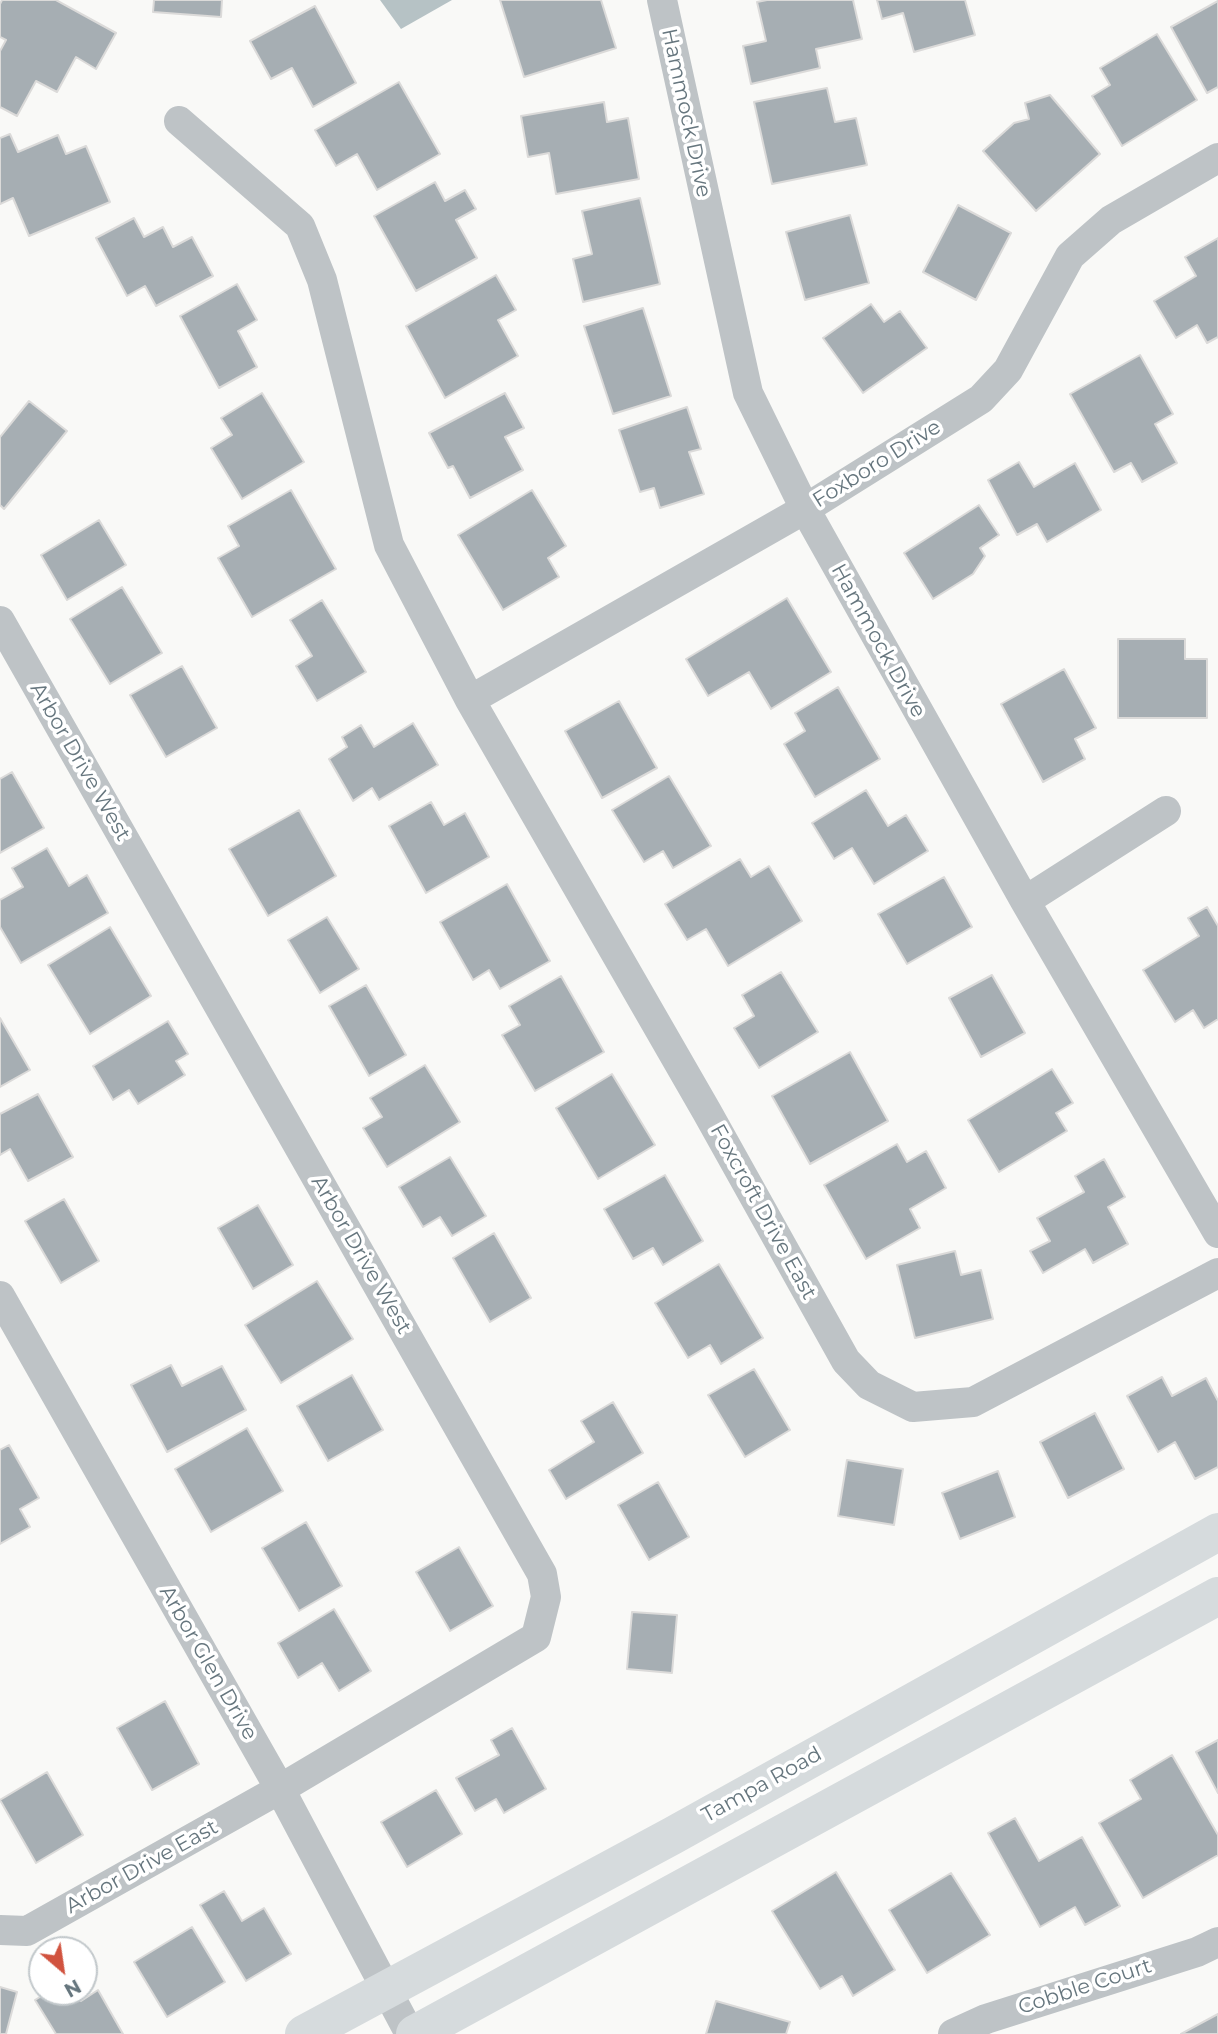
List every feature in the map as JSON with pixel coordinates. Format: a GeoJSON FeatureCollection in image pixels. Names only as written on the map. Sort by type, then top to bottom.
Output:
{"type":"FeatureCollection","features":[{"type":"Feature","properties":{"kind":"main road","name":"Tampa Road"},"geometry":{"type":"LineString","coordinates":[[304,2034],[672,1836],[1218,1532]]}},
{"type":"Feature","properties":{"kind":"main road"},"geometry":{"type":"LineString","coordinates":[[412,2034],[1218,1596]]}},
{"type":"Feature","properties":{"kind":"street","name":"Hammock Drive"},"geometry":{"type":"LineString","coordinates":[[662,0],[748,393],[804,509],[1024,901],[1218,1233]]}},
{"type":"Feature","properties":{"kind":"street","name":"Foxcroft Drive East"},"geometry":{"type":"LineString","coordinates":[[179,121],[300,226],[322,280],[389,545],[470,700],[707,1112],[846,1361],[869,1385],[912,1408],[973,1402],[1218,1273]]}},
{"type":"Feature","properties":{"kind":"street","name":"Foxboro Drive"},"geometry":{"type":"LineString","coordinates":[[470,700],[804,509],[981,400],[1008,370],[1070,256],[1111,220],[1218,158]]}},
{"type":"Feature","properties":{"kind":"street","name":"Arbor Drive West"},"geometry":{"type":"LineString","coordinates":[[0,621],[542,1574],[546,1597],[537,1637],[280,1789]]}},
{"type":"Feature","properties":{"kind":"street"},"geometry":{"type":"LineString","coordinates":[[1024,901],[1166,811]]}},
{"type":"Feature","properties":{"kind":"street","name":"Arbor Glen Drive"},"geometry":{"type":"LineString","coordinates":[[0,1296],[280,1789],[412,2034]]}},
{"type":"Feature","properties":{"kind":"street","name":"Arbor Drive East"},"geometry":{"type":"LineString","coordinates":[[0,1930],[27,1931],[280,1789]]}},
{"type":"Feature","properties":{"kind":"street","name":"Cobble Court"},"geometry":{"type":"LineString","coordinates":[[953,2034],[986,2019],[1197,1952],[1218,1942]]}},
{"type":"Feature","properties":{"kind":"shaded area"},"geometry":{"type":"Polygon","coordinates":[[[380,0],[452,0],[401,29],[380,0]]]}},
{"type":"Feature","properties":{"kind":"building"},"geometry":{"type":"Polygon","coordinates":[[[2,0],[56,0],[116,33],[96,69],[76,57],[57,92],[36,81],[17,116],[0,107],[0,51],[6,40],[0,37],[2,0]]]}},
{"type":"Feature","properties":{"kind":"building"},"geometry":{"type":"Polygon","coordinates":[[[154,0],[222,0],[221,17],[153,12],[154,0]]]}},
{"type":"Feature","properties":{"kind":"building"},"geometry":{"type":"Polygon","coordinates":[[[500,0],[601,0],[616,48],[524,77],[500,0]]]}},
{"type":"Feature","properties":{"kind":"building"},"geometry":{"type":"Polygon","coordinates":[[[853,0],[862,39],[816,49],[820,68],[751,84],[743,46],[766,41],[757,2],[853,0]]]}},
{"type":"Feature","properties":{"kind":"building"},"geometry":{"type":"Polygon","coordinates":[[[877,0],[965,0],[975,35],[914,52],[903,13],[882,19],[877,0]]]}},
{"type":"Feature","properties":{"kind":"building"},"geometry":{"type":"Polygon","coordinates":[[[1218,1],[1218,87],[1207,93],[1171,27],[1218,1]]]}},
{"type":"Feature","properties":{"kind":"building"},"geometry":{"type":"Polygon","coordinates":[[[315,6],[356,83],[313,107],[292,68],[271,79],[250,41],[315,6]]]}},
{"type":"Feature","properties":{"kind":"building"},"geometry":{"type":"Polygon","coordinates":[[[1157,34],[1197,100],[1122,146],[1092,96],[1110,85],[1100,68],[1157,34]]]}},
{"type":"Feature","properties":{"kind":"building"},"geometry":{"type":"Polygon","coordinates":[[[399,82],[440,154],[377,190],[357,154],[336,166],[315,130],[399,82]]]}},
{"type":"Feature","properties":{"kind":"building"},"geometry":{"type":"Polygon","coordinates":[[[827,88],[835,122],[856,118],[867,165],[772,184],[754,102],[827,88]]]}},
{"type":"Feature","properties":{"kind":"building"},"geometry":{"type":"Polygon","coordinates":[[[1050,95],[1100,154],[1036,211],[983,151],[1014,123],[1029,119],[1025,103],[1050,95]]]}},
{"type":"Feature","properties":{"kind":"building"},"geometry":{"type":"Polygon","coordinates":[[[604,102],[607,122],[628,118],[639,179],[556,194],[549,153],[528,157],[521,116],[604,102]]]}},
{"type":"Feature","properties":{"kind":"building"},"geometry":{"type":"Polygon","coordinates":[[[10,134],[18,152],[58,135],[66,154],[86,146],[110,202],[29,236],[13,198],[0,204],[0,138],[10,134]]]}},
{"type":"Feature","properties":{"kind":"building"},"geometry":{"type":"Polygon","coordinates":[[[435,182],[445,201],[465,190],[476,209],[456,220],[477,258],[416,291],[374,216],[435,182]]]}},
{"type":"Feature","properties":{"kind":"building"},"geometry":{"type":"Polygon","coordinates":[[[640,198],[660,284],[583,302],[573,259],[592,254],[582,211],[640,198]]]}},
{"type":"Feature","properties":{"kind":"building"},"geometry":{"type":"Polygon","coordinates":[[[958,205],[1011,233],[976,300],[923,272],[958,205]]]}},
{"type":"Feature","properties":{"kind":"building"},"geometry":{"type":"Polygon","coordinates":[[[850,215],[869,283],[805,300],[786,232],[850,215]]]}},
{"type":"Feature","properties":{"kind":"building"},"geometry":{"type":"Polygon","coordinates":[[[134,218],[144,237],[163,227],[173,247],[192,237],[213,276],[156,306],[145,286],[127,296],[96,238],[134,218]]]}},
{"type":"Feature","properties":{"kind":"building"},"geometry":{"type":"Polygon","coordinates":[[[1218,238],[1218,337],[1207,343],[1197,325],[1176,338],[1154,301],[1196,276],[1185,257],[1218,238]]]}},
{"type":"Feature","properties":{"kind":"building"},"geometry":{"type":"Polygon","coordinates":[[[496,275],[516,310],[498,320],[518,356],[445,398],[406,326],[496,275]]]}},
{"type":"Feature","properties":{"kind":"building"},"geometry":{"type":"Polygon","coordinates":[[[237,284],[257,320],[238,331],[257,367],[219,388],[180,316],[237,284]]]}},
{"type":"Feature","properties":{"kind":"building"},"geometry":{"type":"Polygon","coordinates":[[[871,304],[884,322],[900,311],[927,348],[863,393],[823,338],[871,304]]]}},
{"type":"Feature","properties":{"kind":"building"},"geometry":{"type":"Polygon","coordinates":[[[643,308],[671,396],[613,414],[584,326],[643,308]]]}},
{"type":"Feature","properties":{"kind":"building"},"geometry":{"type":"Polygon","coordinates":[[[1140,355],[1173,414],[1155,424],[1177,463],[1142,482],[1131,463],[1114,472],[1070,394],[1140,355]]]}},
{"type":"Feature","properties":{"kind":"building"},"geometry":{"type":"Polygon","coordinates":[[[262,393],[304,462],[242,499],[211,448],[232,435],[221,418],[262,393]]]}},
{"type":"Feature","properties":{"kind":"building"},"geometry":{"type":"Polygon","coordinates":[[[505,393],[524,428],[505,437],[523,470],[470,498],[453,466],[448,468],[429,433],[505,393]]]}},
{"type":"Feature","properties":{"kind":"building"},"geometry":{"type":"Polygon","coordinates":[[[29,401],[67,431],[4,509],[0,505],[0,437],[29,401]]]}},
{"type":"Feature","properties":{"kind":"building"},"geometry":{"type":"Polygon","coordinates":[[[687,407],[701,449],[689,452],[704,494],[660,508],[654,488],[640,492],[619,430],[687,407]]]}},
{"type":"Feature","properties":{"kind":"building"},"geometry":{"type":"Polygon","coordinates":[[[1019,462],[1034,487],[1075,463],[1101,510],[1047,542],[1037,524],[1017,535],[988,480],[1019,462]]]}},
{"type":"Feature","properties":{"kind":"building"},"geometry":{"type":"Polygon","coordinates":[[[291,490],[336,569],[252,617],[218,558],[239,546],[228,526],[291,490]]]}},
{"type":"Feature","properties":{"kind":"building"},"geometry":{"type":"Polygon","coordinates":[[[532,490],[566,546],[548,558],[559,577],[503,610],[458,535],[532,490]]]}},
{"type":"Feature","properties":{"kind":"building"},"geometry":{"type":"Polygon","coordinates":[[[979,505],[999,535],[980,548],[985,556],[973,574],[933,599],[904,553],[979,505]]]}},
{"type":"Feature","properties":{"kind":"building"},"geometry":{"type":"Polygon","coordinates":[[[99,520],[126,565],[67,600],[41,555],[99,520]]]}},
{"type":"Feature","properties":{"kind":"building"},"geometry":{"type":"Polygon","coordinates":[[[122,587],[162,653],[110,684],[70,619],[122,587]]]}},
{"type":"Feature","properties":{"kind":"building"},"geometry":{"type":"Polygon","coordinates":[[[787,598],[831,672],[771,709],[749,672],[708,696],[686,659],[787,598]]]}},
{"type":"Feature","properties":{"kind":"building"},"geometry":{"type":"Polygon","coordinates":[[[322,600],[366,672],[317,701],[296,666],[312,656],[290,620],[322,600]]]}},
{"type":"Feature","properties":{"kind":"building"},"geometry":{"type":"Polygon","coordinates":[[[1118,639],[1185,639],[1185,659],[1207,659],[1207,718],[1118,718],[1118,639]]]}},
{"type":"Feature","properties":{"kind":"building"},"geometry":{"type":"Polygon","coordinates":[[[182,666],[217,728],[166,757],[130,695],[182,666]]]}},
{"type":"Feature","properties":{"kind":"building"},"geometry":{"type":"Polygon","coordinates":[[[1064,669],[1096,728],[1075,739],[1085,759],[1043,782],[1001,704],[1064,669]]]}},
{"type":"Feature","properties":{"kind":"building"},"geometry":{"type":"Polygon","coordinates":[[[838,687],[880,759],[815,797],[784,744],[805,731],[795,713],[838,687]]]}},
{"type":"Feature","properties":{"kind":"building"},"geometry":{"type":"Polygon","coordinates":[[[619,701],[657,768],[602,798],[565,731],[619,701]]]}},
{"type":"Feature","properties":{"kind":"building"},"geometry":{"type":"Polygon","coordinates":[[[413,723],[438,765],[379,800],[372,788],[353,801],[329,759],[347,747],[342,737],[361,725],[374,747],[413,723]]]}},
{"type":"Feature","properties":{"kind":"building"},"geometry":{"type":"Polygon","coordinates":[[[12,772],[44,828],[0,853],[0,779],[12,772]]]}},
{"type":"Feature","properties":{"kind":"building"},"geometry":{"type":"Polygon","coordinates":[[[669,776],[711,846],[673,868],[663,851],[644,862],[612,810],[669,776]]]}},
{"type":"Feature","properties":{"kind":"building"},"geometry":{"type":"Polygon","coordinates":[[[866,790],[888,826],[906,815],[928,851],[874,884],[852,848],[834,859],[812,823],[866,790]]]}},
{"type":"Feature","properties":{"kind":"building"},"geometry":{"type":"Polygon","coordinates":[[[431,802],[444,825],[465,813],[489,857],[426,893],[389,826],[431,802]]]}},
{"type":"Feature","properties":{"kind":"building"},"geometry":{"type":"Polygon","coordinates":[[[299,810],[336,876],[268,916],[229,849],[299,810]]]}},
{"type":"Feature","properties":{"kind":"building"},"geometry":{"type":"Polygon","coordinates":[[[47,848],[69,886],[87,875],[108,913],[21,963],[0,927],[0,900],[23,887],[12,868],[47,848]]]}},
{"type":"Feature","properties":{"kind":"building"},"geometry":{"type":"Polygon","coordinates":[[[740,859],[751,877],[769,866],[802,921],[728,966],[706,929],[687,940],[665,904],[740,859]]]}},
{"type":"Feature","properties":{"kind":"building"},"geometry":{"type":"Polygon","coordinates":[[[944,877],[972,927],[907,964],[878,914],[944,877]]]}},
{"type":"Feature","properties":{"kind":"building"},"geometry":{"type":"Polygon","coordinates":[[[507,884],[550,961],[500,989],[489,970],[473,980],[440,922],[507,884]]]}},
{"type":"Feature","properties":{"kind":"building"},"geometry":{"type":"Polygon","coordinates":[[[1207,907],[1218,926],[1218,1019],[1204,1028],[1193,1010],[1175,1022],[1143,970],[1199,936],[1188,918],[1207,907]]]}},
{"type":"Feature","properties":{"kind":"building"},"geometry":{"type":"Polygon","coordinates":[[[327,917],[359,969],[320,993],[288,940],[327,917]]]}},
{"type":"Feature","properties":{"kind":"building"},"geometry":{"type":"Polygon","coordinates":[[[110,927],[151,996],[90,1034],[48,965],[110,927]]]}},
{"type":"Feature","properties":{"kind":"building"},"geometry":{"type":"Polygon","coordinates":[[[781,972],[818,1032],[759,1068],[734,1028],[754,1016],[742,995],[781,972]]]}},
{"type":"Feature","properties":{"kind":"building"},"geometry":{"type":"Polygon","coordinates":[[[992,975],[1025,1033],[981,1057],[949,998],[992,975]]]}},
{"type":"Feature","properties":{"kind":"building"},"geometry":{"type":"Polygon","coordinates":[[[561,976],[604,1052],[535,1091],[502,1035],[520,1025],[509,1006],[561,976]]]}},
{"type":"Feature","properties":{"kind":"building"},"geometry":{"type":"Polygon","coordinates":[[[366,985],[406,1055],[369,1076],[329,1006],[366,985]]]}},
{"type":"Feature","properties":{"kind":"building"},"geometry":{"type":"Polygon","coordinates":[[[0,1018],[30,1070],[0,1087],[0,1018]]]}},
{"type":"Feature","properties":{"kind":"building"},"geometry":{"type":"Polygon","coordinates":[[[168,1021],[188,1054],[176,1061],[185,1075],[138,1104],[129,1090],[113,1100],[93,1066],[168,1021]]]}},
{"type":"Feature","properties":{"kind":"building"},"geometry":{"type":"Polygon","coordinates":[[[850,1052],[888,1121],[810,1164],[772,1096],[850,1052]]]}},
{"type":"Feature","properties":{"kind":"building"},"geometry":{"type":"Polygon","coordinates":[[[425,1065],[460,1122],[387,1167],[363,1128],[382,1117],[370,1098],[425,1065]]]}},
{"type":"Feature","properties":{"kind":"building"},"geometry":{"type":"Polygon","coordinates":[[[1052,1069],[1073,1103],[1056,1113],[1067,1131],[999,1172],[968,1120],[1052,1069]]]}},
{"type":"Feature","properties":{"kind":"building"},"geometry":{"type":"Polygon","coordinates":[[[612,1074],[655,1145],[598,1179],[556,1108],[612,1074]]]}},
{"type":"Feature","properties":{"kind":"building"},"geometry":{"type":"Polygon","coordinates":[[[38,1094],[73,1157],[28,1181],[10,1149],[0,1155],[0,1114],[38,1094]]]}},
{"type":"Feature","properties":{"kind":"building"},"geometry":{"type":"Polygon","coordinates":[[[897,1144],[907,1162],[926,1151],[946,1188],[910,1209],[920,1228],[866,1259],[824,1185],[897,1144]]]}},
{"type":"Feature","properties":{"kind":"building"},"geometry":{"type":"Polygon","coordinates":[[[450,1157],[486,1216],[452,1236],[440,1217],[423,1227],[399,1187],[450,1157]]]}},
{"type":"Feature","properties":{"kind":"building"},"geometry":{"type":"Polygon","coordinates":[[[1104,1159],[1125,1197],[1108,1207],[1128,1244],[1093,1263],[1085,1249],[1043,1273],[1030,1251],[1050,1241],[1037,1218],[1084,1192],[1075,1176],[1104,1159]]]}},
{"type":"Feature","properties":{"kind":"building"},"geometry":{"type":"Polygon","coordinates":[[[665,1175],[703,1241],[663,1265],[653,1248],[633,1259],[604,1209],[665,1175]]]}},
{"type":"Feature","properties":{"kind":"building"},"geometry":{"type":"Polygon","coordinates":[[[64,1199],[99,1261],[61,1283],[25,1221],[64,1199]]]}},
{"type":"Feature","properties":{"kind":"building"},"geometry":{"type":"Polygon","coordinates":[[[258,1205],[293,1265],[253,1289],[218,1228],[258,1205]]]}},
{"type":"Feature","properties":{"kind":"building"},"geometry":{"type":"Polygon","coordinates":[[[494,1233],[531,1298],[490,1322],[453,1258],[494,1233]]]}},
{"type":"Feature","properties":{"kind":"building"},"geometry":{"type":"Polygon","coordinates":[[[955,1251],[961,1275],[981,1270],[993,1319],[915,1338],[897,1265],[955,1251]]]}},
{"type":"Feature","properties":{"kind":"building"},"geometry":{"type":"Polygon","coordinates":[[[719,1264],[763,1338],[721,1364],[710,1345],[688,1358],[655,1303],[719,1264]]]}},
{"type":"Feature","properties":{"kind":"building"},"geometry":{"type":"Polygon","coordinates":[[[317,1281],[353,1339],[281,1383],[245,1325],[317,1281]]]}},
{"type":"Feature","properties":{"kind":"building"},"geometry":{"type":"Polygon","coordinates":[[[171,1365],[182,1386],[222,1366],[246,1410],[167,1452],[131,1385],[171,1365]]]}},
{"type":"Feature","properties":{"kind":"building"},"geometry":{"type":"Polygon","coordinates":[[[754,1369],[790,1430],[745,1457],[708,1395],[754,1369]]]}},
{"type":"Feature","properties":{"kind":"building"},"geometry":{"type":"Polygon","coordinates":[[[352,1375],[383,1430],[328,1461],[297,1406],[352,1375]]]}},
{"type":"Feature","properties":{"kind":"building"},"geometry":{"type":"Polygon","coordinates":[[[1162,1377],[1172,1396],[1206,1378],[1218,1401],[1218,1467],[1195,1479],[1175,1442],[1158,1452],[1127,1396],[1162,1377]]]}},
{"type":"Feature","properties":{"kind":"building"},"geometry":{"type":"Polygon","coordinates":[[[613,1402],[643,1453],[566,1499],[549,1470],[594,1442],[581,1421],[613,1402]]]}},
{"type":"Feature","properties":{"kind":"building"},"geometry":{"type":"Polygon","coordinates":[[[1095,1413],[1124,1469],[1068,1498],[1040,1442],[1095,1413]]]}},
{"type":"Feature","properties":{"kind":"building"},"geometry":{"type":"Polygon","coordinates":[[[247,1428],[283,1491],[211,1532],[175,1469],[247,1428]]]}},
{"type":"Feature","properties":{"kind":"building"},"geometry":{"type":"Polygon","coordinates":[[[9,1445],[39,1498],[20,1509],[30,1527],[0,1544],[0,1450],[9,1445]]]}},
{"type":"Feature","properties":{"kind":"building"},"geometry":{"type":"Polygon","coordinates":[[[847,1460],[903,1469],[894,1525],[838,1516],[847,1460]]]}},
{"type":"Feature","properties":{"kind":"building"},"geometry":{"type":"Polygon","coordinates":[[[998,1471],[1015,1517],[960,1539],[942,1493],[998,1471]]]}},
{"type":"Feature","properties":{"kind":"building"},"geometry":{"type":"Polygon","coordinates":[[[658,1482],[689,1537],[649,1560],[618,1505],[658,1482]]]}},
{"type":"Feature","properties":{"kind":"building"},"geometry":{"type":"Polygon","coordinates":[[[306,1522],[342,1586],[299,1611],[262,1548],[306,1522]]]}},
{"type":"Feature","properties":{"kind":"building"},"geometry":{"type":"Polygon","coordinates":[[[459,1547],[493,1606],[450,1631],[416,1572],[459,1547]]]}},
{"type":"Feature","properties":{"kind":"building"},"geometry":{"type":"Polygon","coordinates":[[[334,1609],[371,1671],[339,1691],[322,1663],[298,1678],[278,1643],[334,1609]]]}},
{"type":"Feature","properties":{"kind":"building"},"geometry":{"type":"Polygon","coordinates":[[[632,1612],[677,1615],[672,1673],[627,1669],[632,1612]]]}},
{"type":"Feature","properties":{"kind":"building"},"geometry":{"type":"Polygon","coordinates":[[[165,1701],[199,1764],[152,1790],[117,1728],[165,1701]]]}},
{"type":"Feature","properties":{"kind":"building"},"geometry":{"type":"Polygon","coordinates":[[[512,1728],[546,1789],[504,1813],[496,1799],[475,1811],[456,1778],[499,1755],[491,1740],[512,1728]]]}},
{"type":"Feature","properties":{"kind":"building"},"geometry":{"type":"Polygon","coordinates":[[[1218,1740],[1218,1793],[1196,1752],[1218,1740]]]}},
{"type":"Feature","properties":{"kind":"building"},"geometry":{"type":"Polygon","coordinates":[[[1172,1755],[1218,1835],[1218,1855],[1143,1898],[1099,1823],[1141,1799],[1130,1780],[1172,1755]]]}},
{"type":"Feature","properties":{"kind":"building"},"geometry":{"type":"Polygon","coordinates":[[[47,1772],[83,1835],[36,1863],[0,1800],[47,1772]]]}},
{"type":"Feature","properties":{"kind":"building"},"geometry":{"type":"Polygon","coordinates":[[[436,1790],[462,1834],[407,1867],[381,1822],[436,1790]]]}},
{"type":"Feature","properties":{"kind":"building"},"geometry":{"type":"Polygon","coordinates":[[[1015,1818],[1039,1861],[1082,1837],[1120,1906],[1085,1925],[1075,1907],[1040,1927],[988,1833],[1015,1818]]]}},
{"type":"Feature","properties":{"kind":"building"},"geometry":{"type":"Polygon","coordinates":[[[836,1872],[895,1970],[853,1996],[842,1976],[820,1989],[772,1911],[836,1872]]]}},
{"type":"Feature","properties":{"kind":"building"},"geometry":{"type":"Polygon","coordinates":[[[951,1873],[990,1935],[927,1973],[889,1910],[951,1873]]]}},
{"type":"Feature","properties":{"kind":"building"},"geometry":{"type":"Polygon","coordinates":[[[224,1891],[242,1921],[264,1908],[291,1954],[246,1981],[200,1905],[224,1891]]]}},
{"type":"Feature","properties":{"kind":"building"},"geometry":{"type":"Polygon","coordinates":[[[192,1927],[225,1982],[167,2017],[134,1962],[192,1927]]]}},
{"type":"Feature","properties":{"kind":"building"},"geometry":{"type":"Polygon","coordinates":[[[0,1987],[17,1992],[6,2034],[0,2034],[0,1987]]]}},
{"type":"Feature","properties":{"kind":"building"},"geometry":{"type":"Polygon","coordinates":[[[98,1990],[123,2034],[56,2034],[39,2006],[98,2006],[98,1990]]]}},
{"type":"Feature","properties":{"kind":"building"},"geometry":{"type":"Polygon","coordinates":[[[716,2001],[790,2022],[786,2034],[706,2034],[716,2001]]]}},
{"type":"Feature","properties":{"kind":"building"},"geometry":{"type":"Polygon","coordinates":[[[1218,2014],[1218,2034],[1181,2034],[1218,2014]]]}}]}
